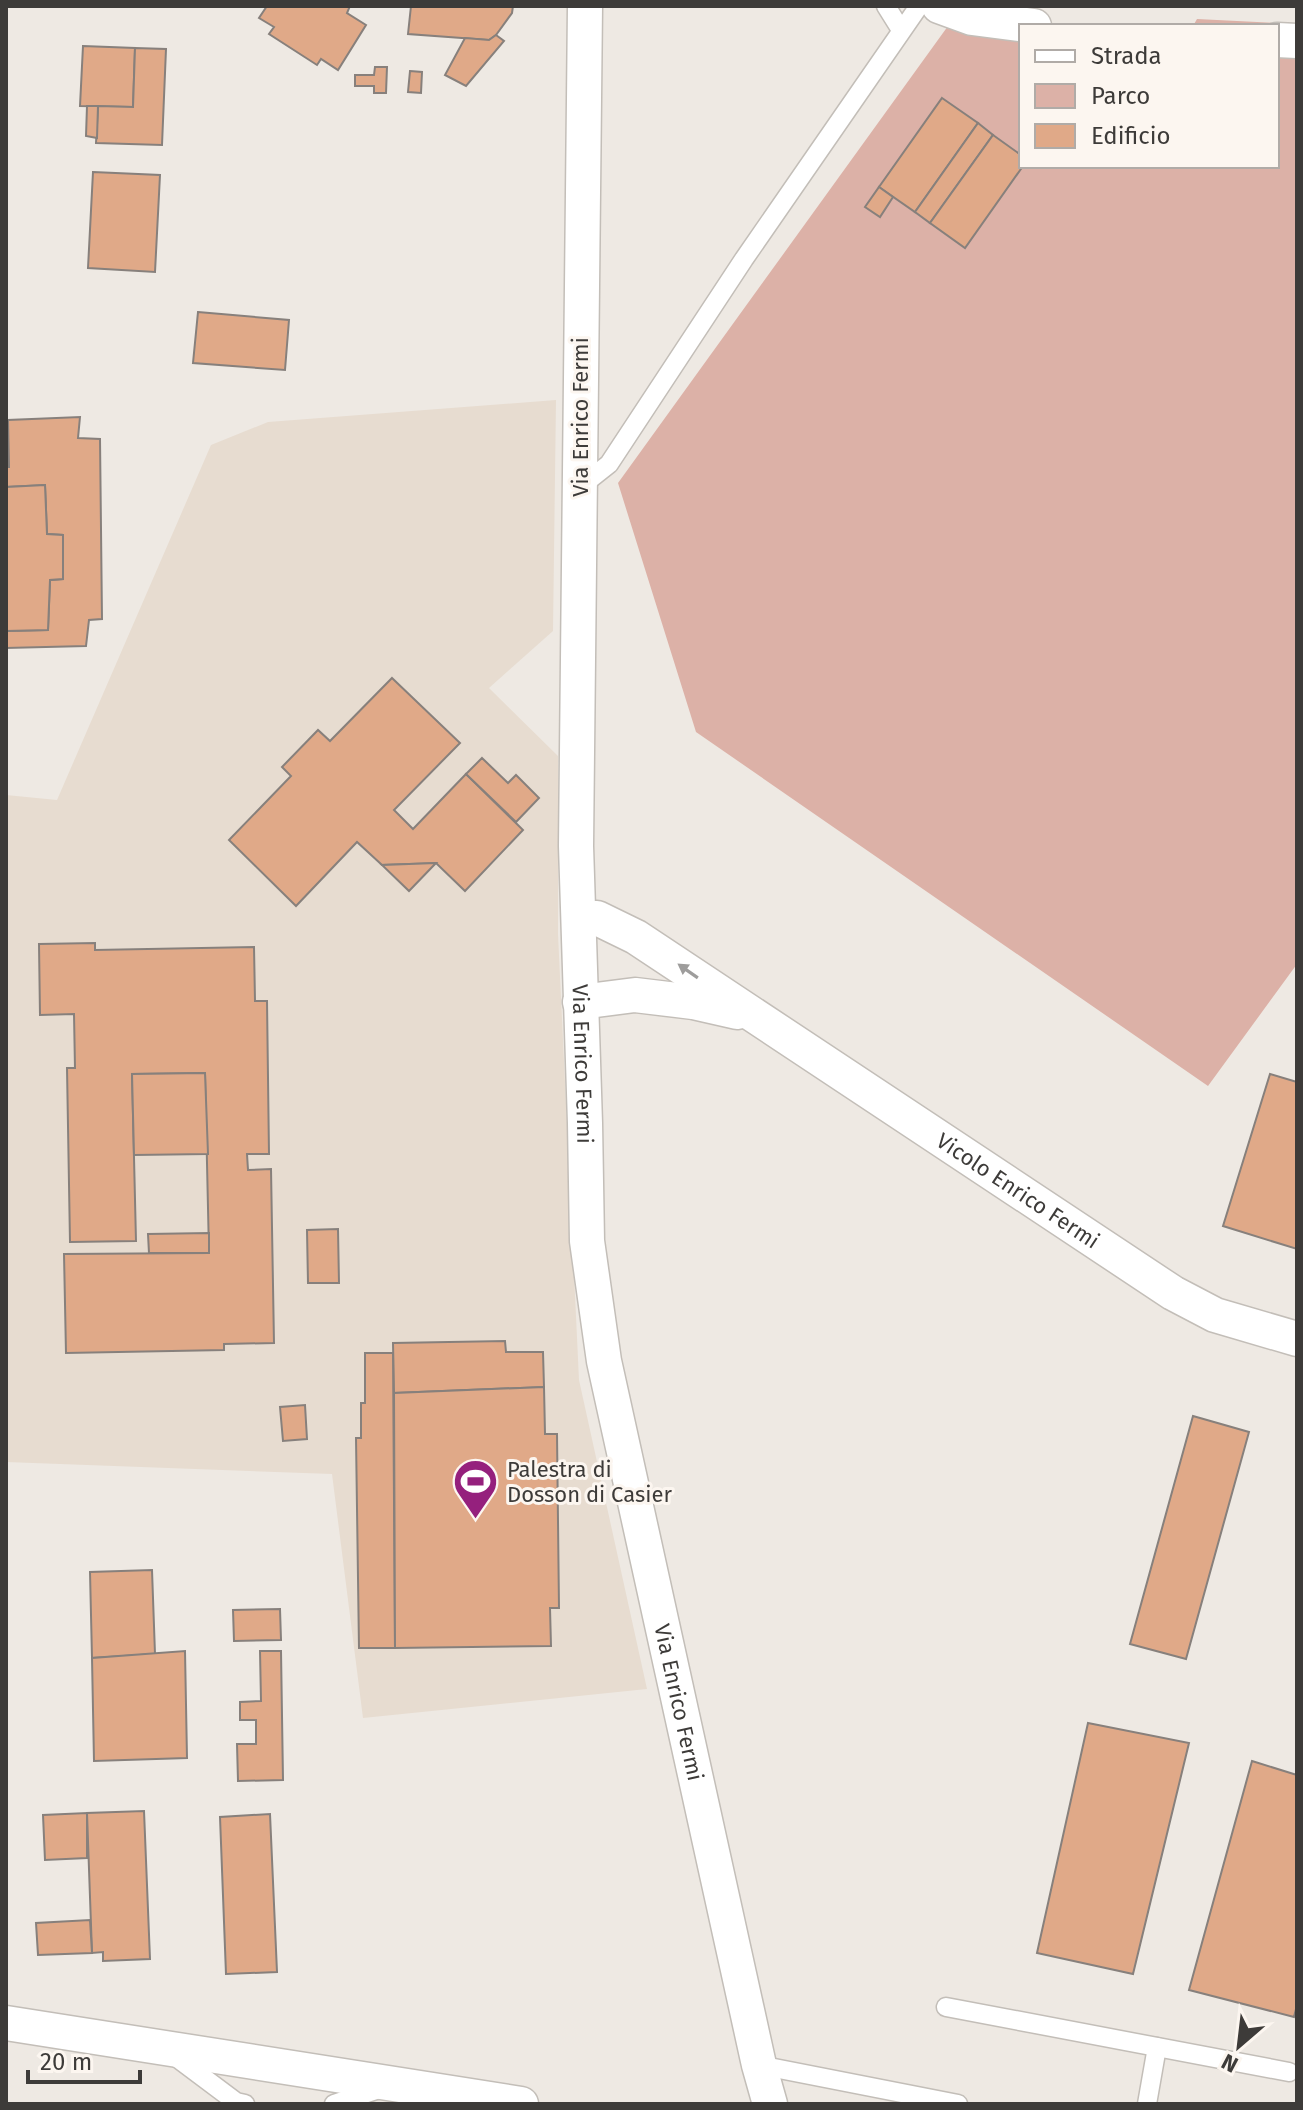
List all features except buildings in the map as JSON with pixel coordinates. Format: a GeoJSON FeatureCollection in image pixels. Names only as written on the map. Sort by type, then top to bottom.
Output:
{"type":"FeatureCollection","features":[{"type":"Feature","properties":{"kind":"street","name":"Via Enrico Fermi"},"geometry":{"type":"LineString","coordinates":[[585,6],[576,846],[587,1241],[604,1361],[770,2104]]}},
{"type":"Feature","properties":{"kind":"street"},"geometry":{"type":"LineString","coordinates":[[939,6],[972,18],[1019,24]]}},
{"type":"Feature","properties":{"kind":"street","name":"Vicolo Enrico Fermi"},"geometry":{"type":"LineString","coordinates":[[579,919],[597,918],[636,937],[1173,1293],[1215,1315],[1297,1339]]}},
{"type":"Feature","properties":{"kind":"street","name":"Vicolo Enrico Fermi"},"geometry":{"type":"LineString","coordinates":[[580,1002],[635,995],[693,1002],[753,1015]]}},
{"type":"Feature","properties":{"kind":"street"},"geometry":{"type":"LineString","coordinates":[[6,2023],[521,2104]]}},
{"type":"Feature","properties":{"kind":"lane"},"geometry":{"type":"LineString","coordinates":[[886,6],[901,30]]}},
{"type":"Feature","properties":{"kind":"lane"},"geometry":{"type":"LineString","coordinates":[[580,487],[609,464],[744,259],[919,6]]}},
{"type":"Feature","properties":{"kind":"lane"},"geometry":{"type":"LineString","coordinates":[[946,2007],[1289,2072]]}},
{"type":"Feature","properties":{"kind":"lane"},"geometry":{"type":"LineString","coordinates":[[1147,2104],[1157,2047]]}},
{"type":"Feature","properties":{"kind":"lane"},"geometry":{"type":"LineString","coordinates":[[164,2048],[236,2102],[245,2104]]}},
{"type":"Feature","properties":{"kind":"lane"},"geometry":{"type":"LineString","coordinates":[[759,2065],[958,2104]]}},
{"type":"Feature","properties":{"kind":"lane"},"geometry":{"type":"LineString","coordinates":[[334,2104],[394,2084]]}},
{"type":"Feature","properties":{"kind":"shaded area"},"geometry":{"type":"Polygon","coordinates":[[[556,400],[553,631],[489,688],[558,756],[558,934],[579,1380],[647,1689],[363,1718],[332,1474],[6,1462],[6,795],[57,800],[211,445],[268,422],[556,400]]]}},
{"type":"Feature","properties":{"kind":"green space"},"geometry":{"type":"Polygon","coordinates":[[[1197,19],[1297,24],[1297,964],[1208,1086],[696,732],[618,483],[948,26],[1019,30],[1019,168],[1279,168],[1279,24],[1194,24],[1197,19]]]}},
{"type":"Feature","properties":{"kind":"place","name":"Palestra di Dosson di Casier"},"geometry":{"type":"Point","coordinates":[476,1521]}}]}
